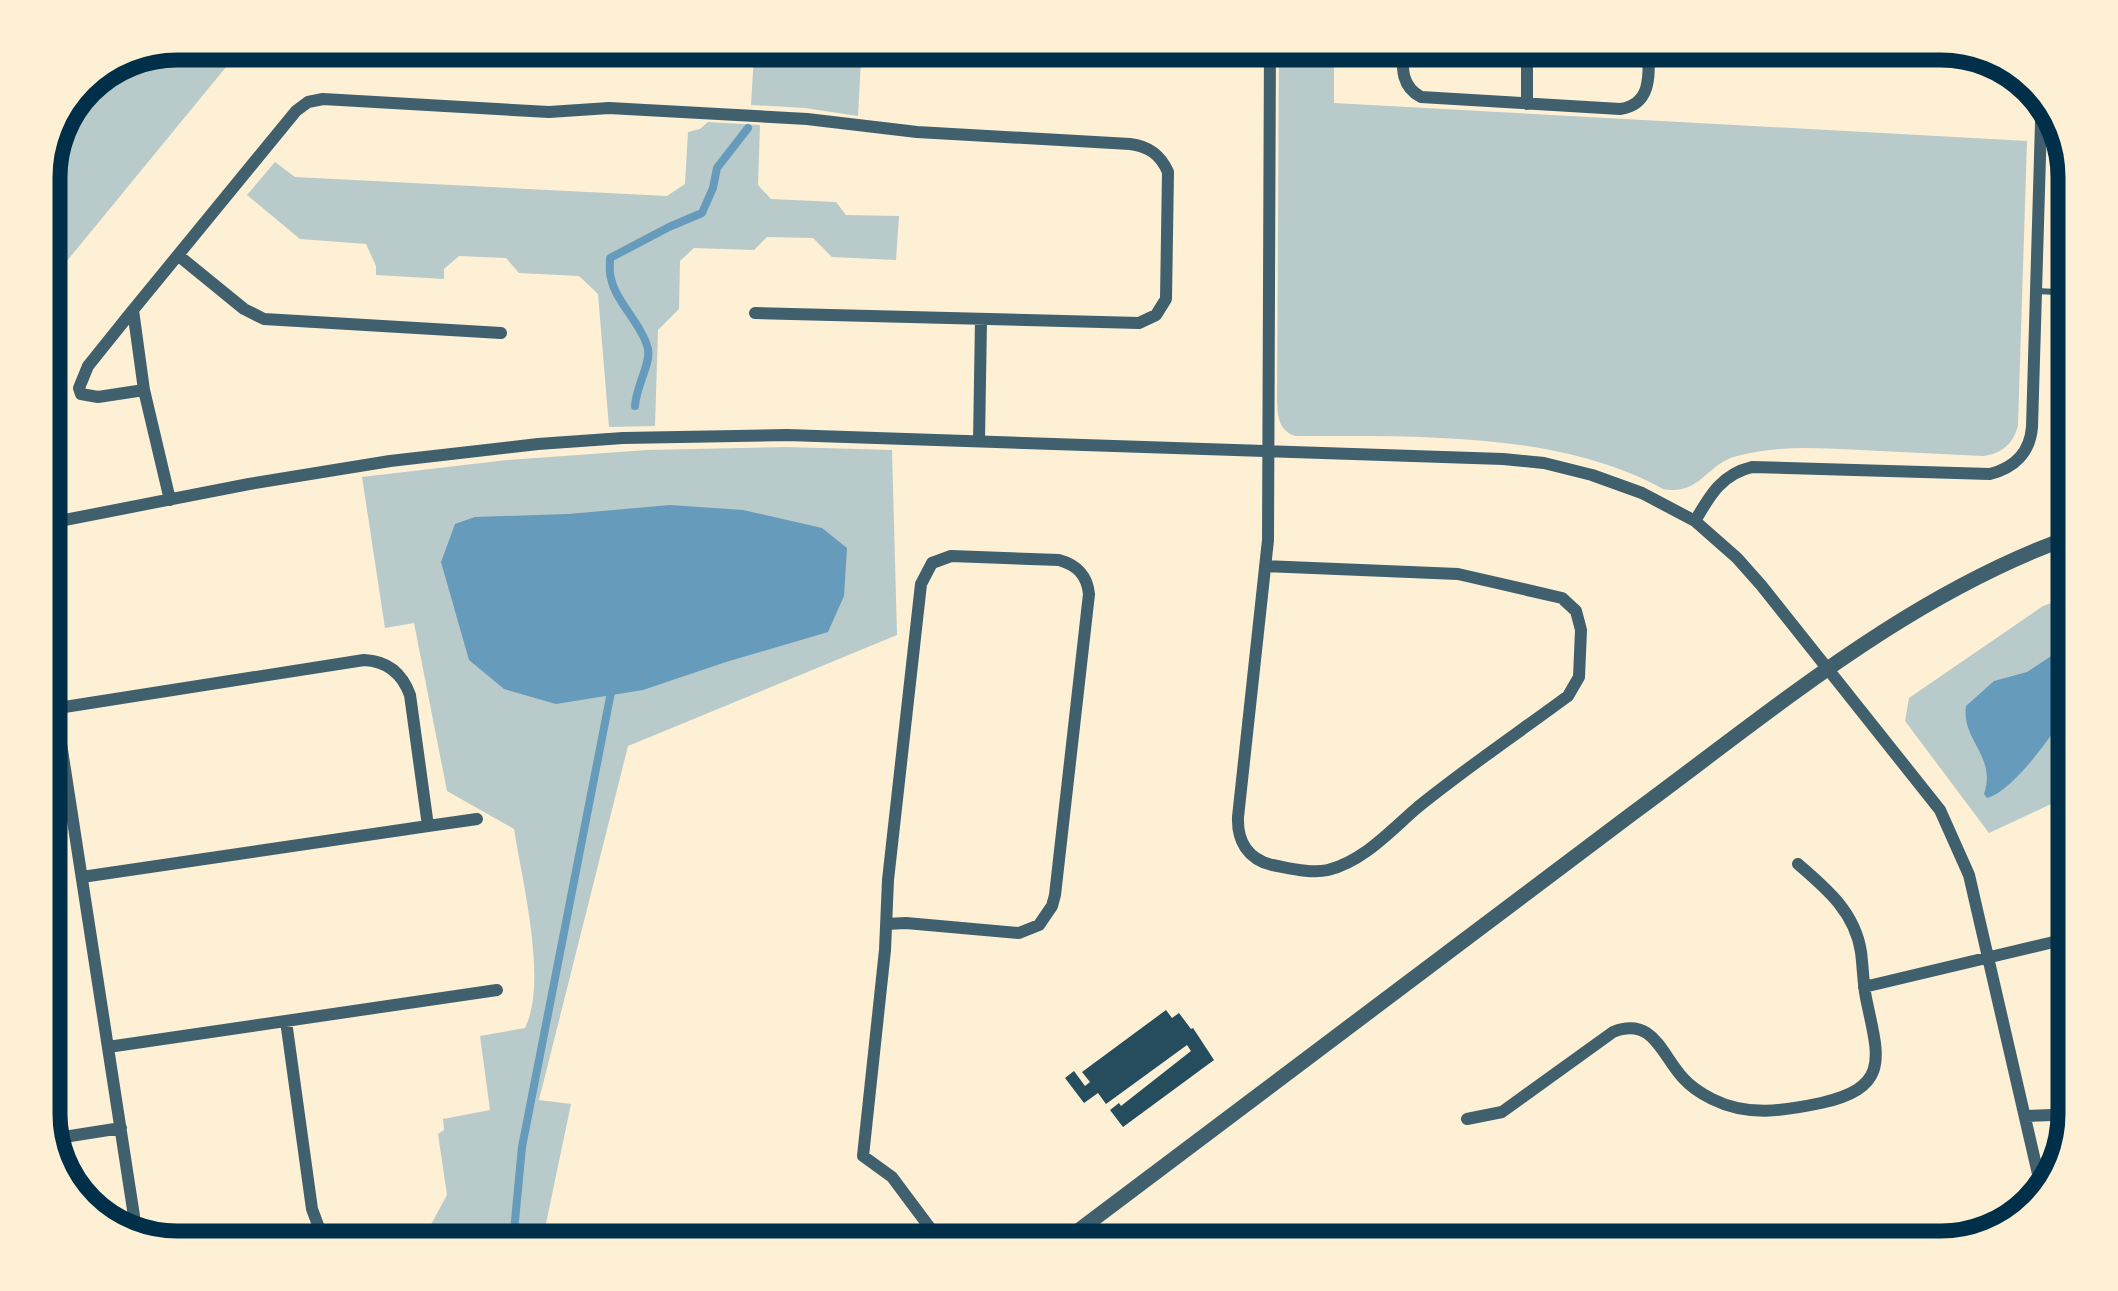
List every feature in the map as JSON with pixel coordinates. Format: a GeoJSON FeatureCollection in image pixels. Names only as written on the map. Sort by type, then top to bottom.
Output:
{"type":"FeatureCollection","features":[{"type":"Feature","properties":{"kind":"street"},"geometry":{"type":"LineString","coordinates":[[1265,566],[1458,574],[1553,595],[1570,604],[1580,620],[1579,677],[1568,696],[1416,808],[1386,838],[1331,869],[1309,871],[1267,864],[1248,852],[1238,826],[1270,473],[1270,60]]}},
{"type":"Feature","properties":{"kind":"street"},"geometry":{"type":"LineString","coordinates":[[1403,60],[1403,79],[1415,94],[1427,98],[1620,109],[1634,106],[1647,90],[1648,60]]}},
{"type":"Feature","properties":{"kind":"street"},"geometry":{"type":"LineString","coordinates":[[1527,60],[1527,104]]}},
{"type":"Feature","properties":{"kind":"street"},"geometry":{"type":"LineString","coordinates":[[144,390],[98,397],[82,394],[79,388],[88,366],[296,111],[315,100],[549,112],[609,108],[1141,145],[1160,158],[1170,180],[1168,290],[1162,308],[1148,320],[1129,324],[755,314]]}},
{"type":"Feature","properties":{"kind":"street"},"geometry":{"type":"LineString","coordinates":[[1695,521],[1721,482],[1752,466],[1990,474],[2007,469],[2022,456],[2031,437],[2041,118]]}},
{"type":"Feature","properties":{"kind":"street"},"geometry":{"type":"LineString","coordinates":[[179,256],[250,314],[264,319],[501,333]]}},
{"type":"Feature","properties":{"kind":"street"},"geometry":{"type":"LineString","coordinates":[[133,310],[144,390],[170,500]]}},
{"type":"Feature","properties":{"kind":"street"},"geometry":{"type":"LineString","coordinates":[[979,441],[981,320]]}},
{"type":"Feature","properties":{"kind":"street"},"geometry":{"type":"LineString","coordinates":[[60,521],[369,464],[622,439],[787,435],[1267,450],[1503,459],[1592,475],[1642,493],[1695,521],[1737,558],[1940,810],[1969,875],[2039,1177]]}},
{"type":"Feature","properties":{"kind":"street"},"geometry":{"type":"LineString","coordinates":[[1078,1231],[1828,669],[1911,614],[1998,566],[2058,542]]}},
{"type":"Feature","properties":{"kind":"street"},"geometry":{"type":"LineString","coordinates":[[886,924],[1019,933],[1047,916],[1054,895],[1089,594],[1086,578],[1075,566],[1059,560],[951,556],[926,569],[921,584],[888,880],[863,1156],[892,1177],[932,1231]]}},
{"type":"Feature","properties":{"kind":"street"},"geometry":{"type":"LineString","coordinates":[[60,707],[374,661],[394,670],[410,695],[428,826]]}},
{"type":"Feature","properties":{"kind":"street"},"geometry":{"type":"LineString","coordinates":[[60,734],[133,1222]]}},
{"type":"Feature","properties":{"kind":"street"},"geometry":{"type":"LineString","coordinates":[[82,877],[477,819]]}},
{"type":"Feature","properties":{"kind":"street"},"geometry":{"type":"LineString","coordinates":[[1467,1119],[1502,1112],[1613,1032],[1628,1028],[1648,1034],[1698,1091],[1732,1107],[1769,1112],[1843,1098],[1859,1090],[1872,1075],[1876,1046],[1862,953],[1847,913],[1798,864]]}},
{"type":"Feature","properties":{"kind":"street"},"geometry":{"type":"LineString","coordinates":[[1864,987],[2058,941]]}},
{"type":"Feature","properties":{"kind":"street"},"geometry":{"type":"LineString","coordinates":[[108,1047],[497,989]]}},
{"type":"Feature","properties":{"kind":"street"},"geometry":{"type":"LineString","coordinates":[[286,1021],[311,1209],[320,1231]]}},
{"type":"Feature","properties":{"kind":"street"},"geometry":{"type":"LineString","coordinates":[[2026,1116],[2058,1115]]}},
{"type":"Feature","properties":{"kind":"street"},"geometry":{"type":"LineString","coordinates":[[62,1137],[121,1127]]}},
{"type":"Feature","properties":{"kind":"lane"},"geometry":{"type":"LineString","coordinates":[[2036,291],[2058,292]]}},
{"type":"Feature","properties":{"kind":"shaded area"},"geometry":{"type":"Polygon","coordinates":[[[232,60],[60,269],[60,169],[72,125],[87,103],[112,80],[154,62],[232,60]]]}},
{"type":"Feature","properties":{"kind":"shaded area"},"geometry":{"type":"Polygon","coordinates":[[[754,60],[861,60],[858,116],[751,105],[754,60]]]}},
{"type":"Feature","properties":{"kind":"shaded area"},"geometry":{"type":"Polygon","coordinates":[[[1279,60],[1334,60],[1334,103],[2027,141],[2018,425],[2006,446],[1990,455],[1783,449],[1726,460],[1694,484],[1676,490],[1578,456],[1532,447],[1436,437],[1295,436],[1280,423],[1279,60]]]}},
{"type":"Feature","properties":{"kind":"shaded area"},"geometry":{"type":"Polygon","coordinates":[[[708,122],[760,125],[758,185],[771,199],[836,202],[846,215],[899,216],[896,260],[832,257],[813,238],[767,237],[754,250],[694,248],[680,261],[679,309],[658,330],[655,426],[609,427],[598,294],[579,276],[519,273],[506,258],[459,256],[444,269],[444,279],[376,275],[366,244],[300,239],[247,195],[275,162],[295,177],[667,196],[685,184],[688,132],[708,122]]]}},
{"type":"Feature","properties":{"kind":"shaded area"},"geometry":{"type":"Polygon","coordinates":[[[647,450],[892,450],[897,635],[628,746],[539,1100],[571,1104],[544,1231],[427,1231],[447,1195],[438,1134],[444,1130],[443,1119],[490,1110],[480,1036],[525,1028],[534,958],[514,829],[447,791],[414,623],[385,628],[362,477],[647,450]]]}},
{"type":"Feature","properties":{"kind":"shaded area"},"geometry":{"type":"Polygon","coordinates":[[[2058,601],[2058,801],[1989,833],[1905,721],[1909,698],[2043,606],[2058,601]]]}},
{"type":"Feature","properties":{"kind":"water"},"geometry":{"type":"Polygon","coordinates":[[[670,505],[743,510],[822,528],[847,548],[844,596],[828,632],[643,690],[556,704],[504,689],[469,660],[441,562],[455,524],[475,517],[670,505]]]}},
{"type":"Feature","properties":{"kind":"water"},"geometry":{"type":"Polygon","coordinates":[[[2058,652],[2058,725],[2025,769],[1987,798],[1986,769],[1969,729],[1966,706],[1994,681],[2027,672],[2058,652]]]}},
{"type":"Feature","properties":{"kind":"building"},"geometry":{"type":"Polygon","coordinates":[[[1166,1010],[1172,1018],[1179,1013],[1214,1060],[1123,1127],[1110,1110],[1191,1051],[1187,1045],[1106,1104],[1098,1093],[1084,1103],[1065,1078],[1074,1071],[1085,1086],[1090,1082],[1082,1072],[1166,1010]]]}},
{"type":"Feature","properties":{"kind":"waterway"},"geometry":{"type":"LineString","coordinates":[[635,406],[648,349],[613,287],[610,258],[702,213],[717,168],[748,128]]}},
{"type":"Feature","properties":{"kind":"waterway"},"geometry":{"type":"LineString","coordinates":[[514,1231],[522,1147],[612,687]]}}]}
